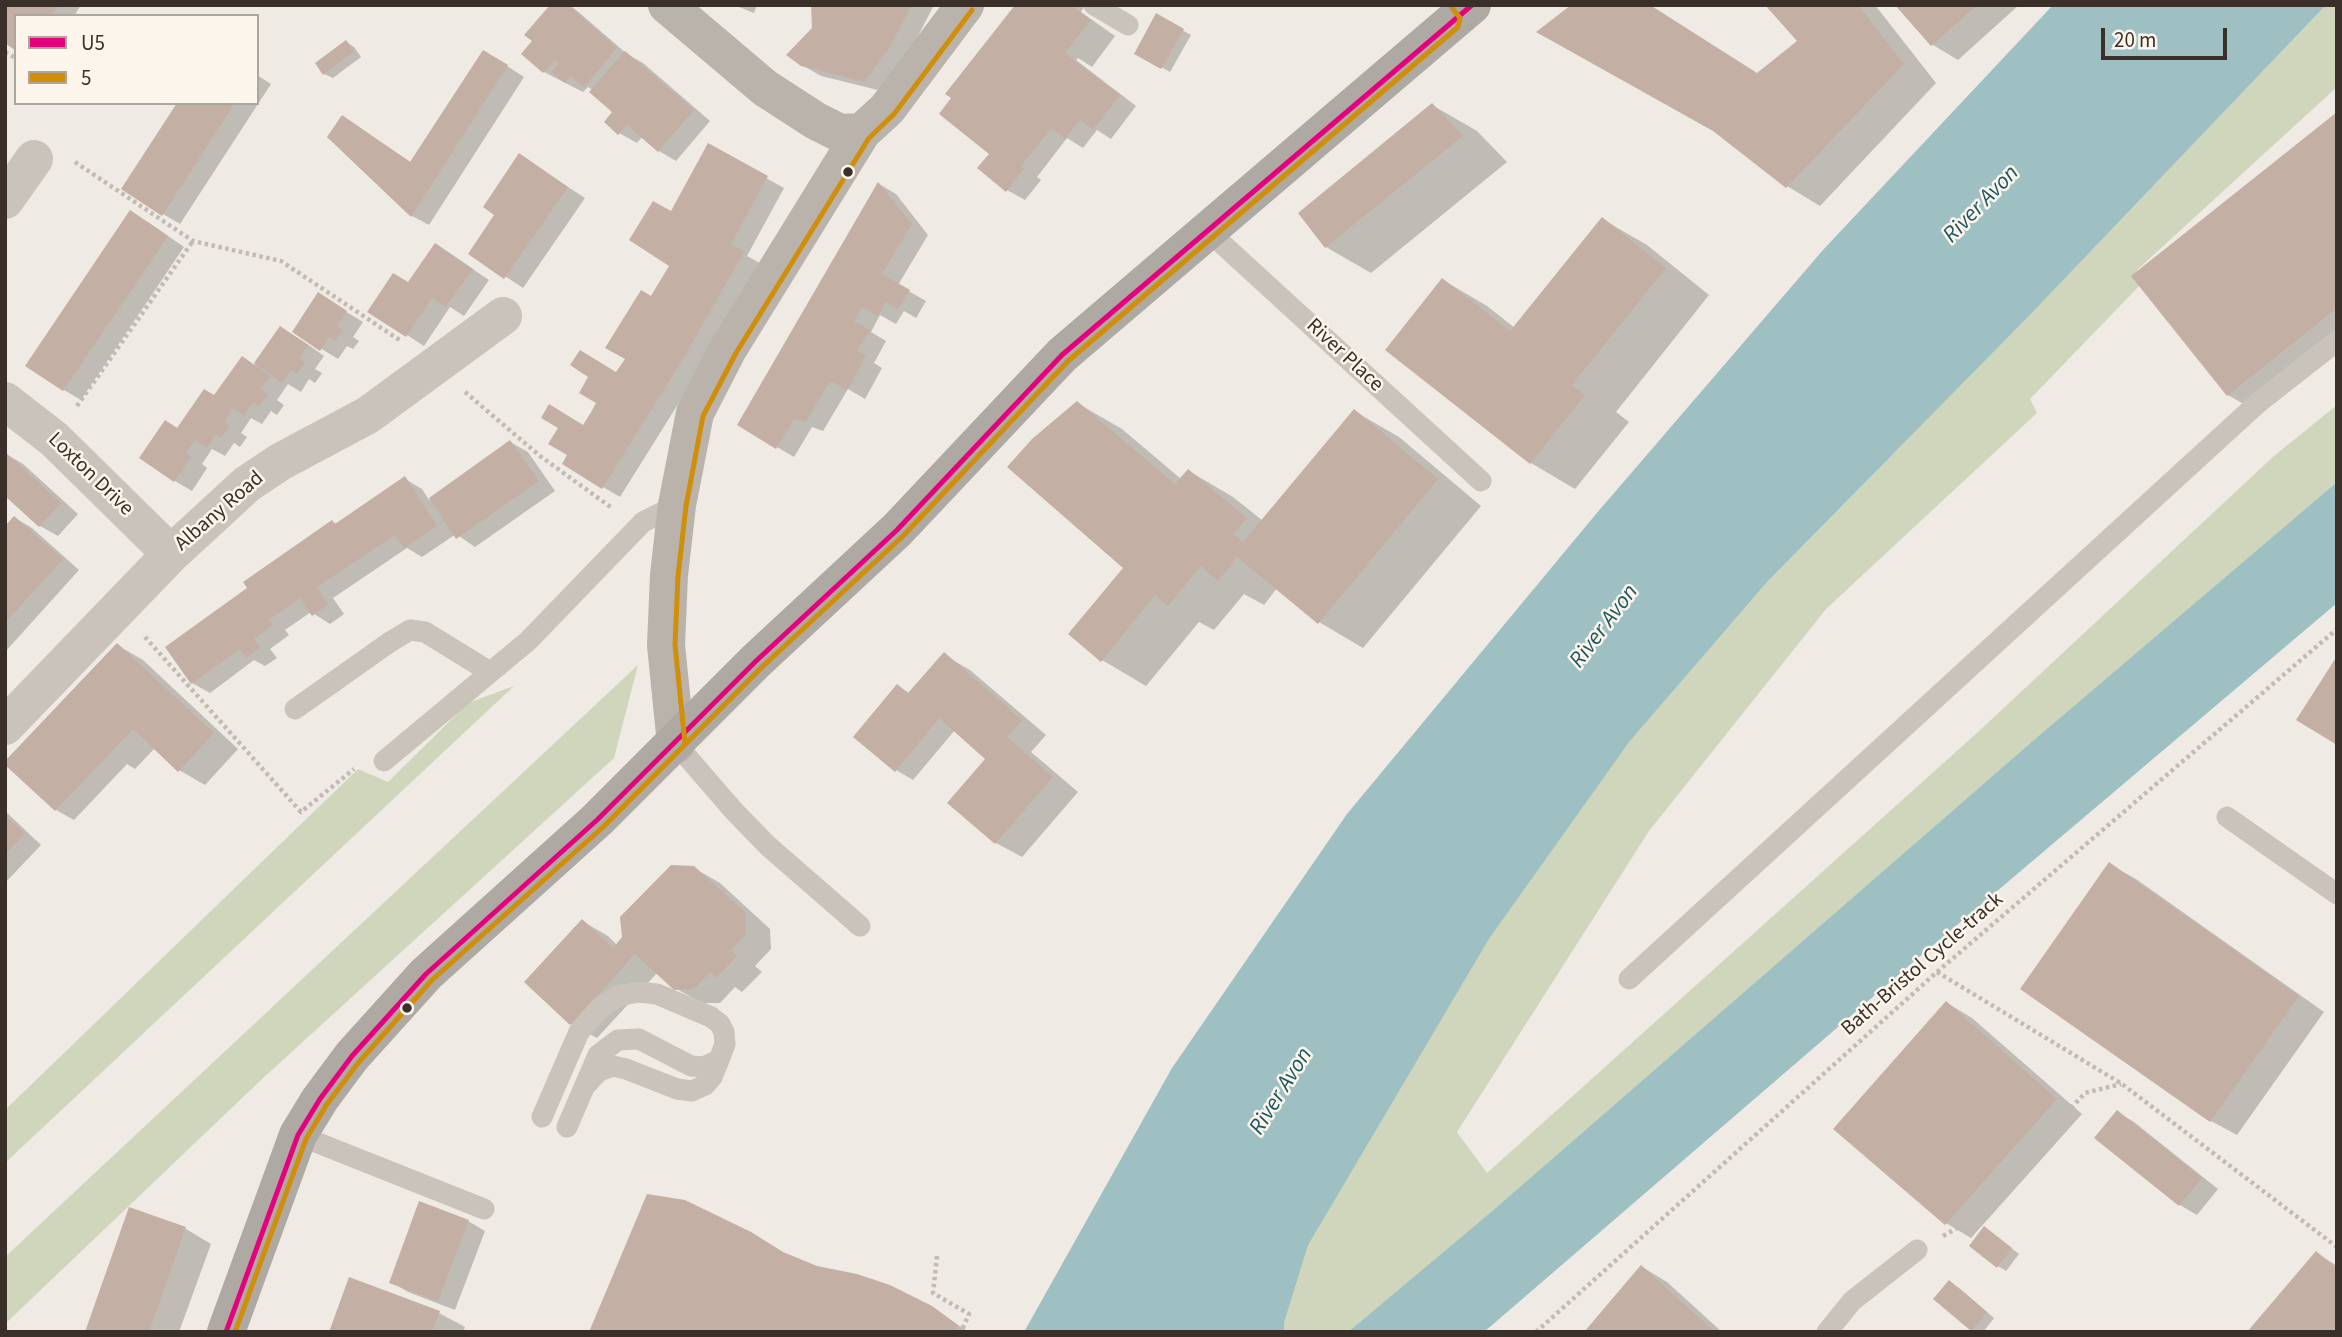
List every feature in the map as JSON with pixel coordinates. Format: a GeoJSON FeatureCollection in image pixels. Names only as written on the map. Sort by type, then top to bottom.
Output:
{"type":"FeatureCollection","features":[{"type":"Feature","properties":{"kind":"highway"},"geometry":{"type":"LineString","coordinates":[[226,1332],[298,1135],[320,1099],[352,1056],[426,974],[597,820],[757,661],[897,530],[1062,355],[1454,10]]}},
{"type":"Feature","properties":{"kind":"street"},"geometry":{"type":"LineString","coordinates":[[667,5],[765,88],[840,133],[862,132]]}},
{"type":"Feature","properties":{"kind":"street"},"geometry":{"type":"LineString","coordinates":[[676,744],[666,646],[669,575],[677,505],[695,413],[728,349],[862,132],[887,109],[965,5]]}},
{"type":"Feature","properties":{"kind":"street"},"geometry":{"type":"LineString","coordinates":[[5,200],[51,158]]}},
{"type":"Feature","properties":{"kind":"street","name":"Albany Road"},"geometry":{"type":"LineString","coordinates":[[5,726],[171,554],[247,484],[280,462],[368,415],[503,316]]}},
{"type":"Feature","properties":{"kind":"street","name":"Loxton Drive"},"geometry":{"type":"LineString","coordinates":[[5,401],[54,439],[171,554]]}},
{"type":"Feature","properties":{"kind":"lane"},"geometry":{"type":"LineString","coordinates":[[1094,5],[1128,25]]}},
{"type":"Feature","properties":{"kind":"lane","name":"River Place"},"geometry":{"type":"LineString","coordinates":[[1207,230],[1481,481]]}},
{"type":"Feature","properties":{"kind":"lane"},"geometry":{"type":"LineString","coordinates":[[1629,979],[2259,402],[2337,341]]}},
{"type":"Feature","properties":{"kind":"lane"},"geometry":{"type":"LineString","coordinates":[[384,761],[527,641],[643,522],[677,505]]}},
{"type":"Feature","properties":{"kind":"lane"},"geometry":{"type":"LineString","coordinates":[[295,709],[410,630],[425,632],[490,671]]}},
{"type":"Feature","properties":{"kind":"lane"},"geometry":{"type":"LineString","coordinates":[[676,744],[768,846],[860,926]]}},
{"type":"Feature","properties":{"kind":"lane"},"geometry":{"type":"LineString","coordinates":[[2227,817],[2337,894]]}},
{"type":"Feature","properties":{"kind":"lane"},"geometry":{"type":"LineString","coordinates":[[542,1117],[579,1032],[599,1009],[618,996],[638,992],[657,994],[711,1017],[720,1024],[724,1032],[725,1044],[712,1077],[705,1085],[692,1091],[677,1089],[612,1066],[599,1071],[580,1091]]}},
{"type":"Feature","properties":{"kind":"lane"},"geometry":{"type":"LineString","coordinates":[[567,1126],[598,1055],[618,1040],[639,1039],[691,1066],[703,1067],[719,1060]]}},
{"type":"Feature","properties":{"kind":"lane"},"geometry":{"type":"LineString","coordinates":[[298,1135],[484,1209]]}},
{"type":"Feature","properties":{"kind":"lane"},"geometry":{"type":"LineString","coordinates":[[1827,1332],[1852,1301],[1917,1250]]}},
{"type":"Feature","properties":{"kind":"path"},"geometry":{"type":"LineString","coordinates":[[51,158],[192,241],[281,261],[405,344],[540,456],[615,510]]}},
{"type":"Feature","properties":{"kind":"path"},"geometry":{"type":"LineString","coordinates":[[54,439],[192,241]]}},
{"type":"Feature","properties":{"kind":"path"},"geometry":{"type":"LineString","coordinates":[[118,608],[302,812],[359,765],[384,761]]}},
{"type":"Feature","properties":{"kind":"path","name":"Bath-Bristol Cycle-track"},"geometry":{"type":"LineString","coordinates":[[1536,1332],[1937,972],[2337,629]]}},
{"type":"Feature","properties":{"kind":"path"},"geometry":{"type":"LineString","coordinates":[[1937,972],[2122,1084],[2337,1247]]}},
{"type":"Feature","properties":{"kind":"path"},"geometry":{"type":"LineString","coordinates":[[1917,1250],[1964,1224],[2085,1093],[2122,1084]]}},
{"type":"Feature","properties":{"kind":"path"},"geometry":{"type":"LineString","coordinates":[[937,1256],[933,1293],[969,1314],[961,1332]]}},
{"type":"Feature","properties":{"kind":"green space"},"geometry":{"type":"Polygon","coordinates":[[[2326,5],[2337,5],[2337,87],[2137,270],[2144,281],[2030,399],[2037,413],[1826,609],[1649,831],[1457,1132],[1487,1173],[1978,732],[2274,456],[2337,405],[2337,482],[2035,739],[1491,1212],[1348,1332],[1284,1332],[1284,1323],[1307,1245],[1489,939],[1630,741],[1768,581],[2028,317],[2326,5]]]}},
{"type":"Feature","properties":{"kind":"green space"},"geometry":{"type":"Polygon","coordinates":[[[638,665],[614,758],[262,1079],[5,1324],[5,1257],[638,665]]]}},
{"type":"Feature","properties":{"kind":"green space"},"geometry":{"type":"Polygon","coordinates":[[[514,686],[5,1163],[5,1110],[358,769],[388,782],[468,703],[514,686]]]}},
{"type":"Feature","properties":{"kind":"water","name":"River Avon"},"geometry":{"type":"Polygon","coordinates":[[[2053,5],[2326,5],[2028,317],[1768,581],[1630,741],[1489,939],[1308,1245],[1284,1323],[1284,1332],[1024,1332],[1172,1068],[1347,814],[1596,514],[1823,250],[2053,5]]]}},
{"type":"Feature","properties":{"kind":"water"},"geometry":{"type":"Polygon","coordinates":[[[2337,482],[2337,603],[1918,958],[1484,1332],[1348,1332],[1491,1212],[2035,739],[2337,482]]]}},
{"type":"Feature","properties":{"kind":"building"},"geometry":{"type":"Polygon","coordinates":[[[5,5],[58,5],[52,14],[14,14],[14,50],[5,43],[5,5]]]}},
{"type":"Feature","properties":{"kind":"building"},"geometry":{"type":"Polygon","coordinates":[[[550,5],[568,5],[617,48],[584,87],[571,76],[565,83],[551,72],[559,63],[555,60],[543,73],[521,54],[532,41],[524,35],[550,5]]]}},
{"type":"Feature","properties":{"kind":"building"},"geometry":{"type":"Polygon","coordinates":[[[811,5],[912,5],[888,50],[864,82],[801,66],[786,55],[812,28],[811,5]]]}},
{"type":"Feature","properties":{"kind":"building"},"geometry":{"type":"Polygon","coordinates":[[[1015,5],[1071,5],[1091,20],[1065,53],[1120,95],[1093,130],[1080,120],[1065,139],[1051,128],[1021,166],[1024,168],[1006,192],[977,168],[989,154],[939,114],[951,98],[945,94],[1015,5]]]}},
{"type":"Feature","properties":{"kind":"building"},"geometry":{"type":"Polygon","coordinates":[[[1571,5],[1650,5],[1757,73],[1797,41],[1765,5],[1858,5],[1904,64],[1786,188],[1713,131],[1536,32],[1571,5]]]}},
{"type":"Feature","properties":{"kind":"building"},"geometry":{"type":"Polygon","coordinates":[[[1895,5],[1977,5],[1931,46],[1895,5]]]}},
{"type":"Feature","properties":{"kind":"building"},"geometry":{"type":"Polygon","coordinates":[[[1156,13],[1184,29],[1161,69],[1134,54],[1156,13]]]}},
{"type":"Feature","properties":{"kind":"building"},"geometry":{"type":"Polygon","coordinates":[[[346,40],[354,51],[323,75],[315,63],[346,40]]]}},
{"type":"Feature","properties":{"kind":"building"},"geometry":{"type":"Polygon","coordinates":[[[483,50],[508,65],[411,217],[327,137],[342,115],[410,162],[483,50]]]}},
{"type":"Feature","properties":{"kind":"building"},"geometry":{"type":"Polygon","coordinates":[[[625,51],[694,110],[658,152],[627,125],[618,135],[604,122],[612,112],[589,92],[625,51]]]}},
{"type":"Feature","properties":{"kind":"building"},"geometry":{"type":"Polygon","coordinates":[[[1432,103],[1463,136],[1325,248],[1298,213],[1432,103]]]}},
{"type":"Feature","properties":{"kind":"building"},"geometry":{"type":"Polygon","coordinates":[[[176,105],[234,105],[162,216],[121,189],[176,105]]]}},
{"type":"Feature","properties":{"kind":"building"},"geometry":{"type":"Polygon","coordinates":[[[2337,112],[2337,308],[2227,396],[2131,276],[2337,112]]]}},
{"type":"Feature","properties":{"kind":"building"},"geometry":{"type":"Polygon","coordinates":[[[708,143],[768,176],[731,244],[744,252],[683,359],[602,489],[562,464],[567,455],[548,444],[558,428],[541,418],[549,404],[583,425],[590,414],[596,403],[579,393],[588,377],[570,365],[580,350],[616,372],[625,359],[605,348],[641,290],[651,296],[669,266],[629,240],[653,201],[671,211],[708,143]]]}},
{"type":"Feature","properties":{"kind":"building"},"geometry":{"type":"Polygon","coordinates":[[[519,153],[568,187],[504,279],[468,254],[494,215],[483,207],[519,153]]]}},
{"type":"Feature","properties":{"kind":"building"},"geometry":{"type":"Polygon","coordinates":[[[878,182],[912,224],[882,274],[910,290],[898,309],[886,302],[878,316],[862,307],[854,321],[870,330],[857,351],[866,356],[847,390],[830,381],[806,422],[794,419],[776,449],[737,425],[878,182]]]}},
{"type":"Feature","properties":{"kind":"building"},"geometry":{"type":"Polygon","coordinates":[[[130,210],[168,236],[63,391],[25,366],[130,210]]]}},
{"type":"Feature","properties":{"kind":"building"},"geometry":{"type":"Polygon","coordinates":[[[1602,217],[1666,268],[1572,385],[1585,395],[1530,464],[1385,350],[1442,278],[1510,331],[1602,217]]]}},
{"type":"Feature","properties":{"kind":"building"},"geometry":{"type":"Polygon","coordinates":[[[435,243],[473,269],[446,307],[432,298],[406,337],[367,312],[393,273],[408,282],[435,243]]]}},
{"type":"Feature","properties":{"kind":"building"},"geometry":{"type":"Polygon","coordinates":[[[318,292],[347,311],[337,326],[343,330],[335,341],[329,337],[320,351],[292,332],[318,292]]]}},
{"type":"Feature","properties":{"kind":"building"},"geometry":{"type":"Polygon","coordinates":[[[280,326],[308,345],[299,358],[305,362],[297,374],[291,370],[282,383],[254,363],[280,326]]]}},
{"type":"Feature","properties":{"kind":"building"},"geometry":{"type":"Polygon","coordinates":[[[242,356],[270,376],[261,389],[268,394],[259,406],[253,402],[244,416],[233,408],[225,422],[230,426],[221,438],[216,434],[207,448],[195,440],[186,453],[191,457],[174,482],[139,458],[165,420],[177,428],[204,389],[214,395],[242,356]]]}},
{"type":"Feature","properties":{"kind":"building"},"geometry":{"type":"Polygon","coordinates":[[[1077,401],[1175,484],[1188,469],[1247,518],[1233,534],[1243,542],[1354,409],[1438,479],[1318,624],[1237,557],[1218,581],[1201,566],[1168,606],[1155,595],[1101,662],[1068,634],[1123,568],[1007,467],[1032,439],[1077,401]]]}},
{"type":"Feature","properties":{"kind":"building"},"geometry":{"type":"Polygon","coordinates":[[[510,440],[539,481],[456,539],[429,498],[510,440]]]}},
{"type":"Feature","properties":{"kind":"building"},"geometry":{"type":"Polygon","coordinates":[[[5,452],[61,503],[39,527],[5,496],[5,452]]]}},
{"type":"Feature","properties":{"kind":"building"},"geometry":{"type":"Polygon","coordinates":[[[405,476],[437,526],[404,548],[395,535],[317,587],[328,604],[312,616],[300,598],[269,620],[273,625],[254,639],[260,648],[246,658],[240,649],[191,684],[165,647],[247,588],[243,582],[332,520],[335,524],[405,476]]]}},
{"type":"Feature","properties":{"kind":"building"},"geometry":{"type":"Polygon","coordinates":[[[14,516],[63,559],[5,623],[5,526],[14,516]]]}},
{"type":"Feature","properties":{"kind":"building"},"geometry":{"type":"Polygon","coordinates":[[[117,643],[214,733],[178,772],[133,729],[55,811],[5,765],[5,761],[117,643]]]}},
{"type":"Feature","properties":{"kind":"building"},"geometry":{"type":"Polygon","coordinates":[[[944,652],[1022,720],[1007,737],[1053,777],[995,844],[947,803],[985,759],[939,718],[895,772],[853,737],[897,684],[908,693],[944,652]]]}},
{"type":"Feature","properties":{"kind":"building"},"geometry":{"type":"Polygon","coordinates":[[[2337,656],[2337,745],[2296,720],[2337,656]]]}},
{"type":"Feature","properties":{"kind":"building"},"geometry":{"type":"Polygon","coordinates":[[[5,815],[25,834],[5,855],[5,815]]]}},
{"type":"Feature","properties":{"kind":"building"},"geometry":{"type":"Polygon","coordinates":[[[2109,862],[2299,996],[2210,1122],[2020,989],[2109,862]]]}},
{"type":"Feature","properties":{"kind":"building"},"geometry":{"type":"Polygon","coordinates":[[[671,865],[694,866],[745,912],[746,934],[731,950],[737,956],[716,978],[710,972],[694,989],[674,990],[635,954],[570,1025],[524,982],[582,919],[613,948],[622,937],[620,917],[671,865]]]}},
{"type":"Feature","properties":{"kind":"building"},"geometry":{"type":"Polygon","coordinates":[[[1946,1001],[2057,1099],[1945,1225],[1833,1129],[1946,1001]]]}},
{"type":"Feature","properties":{"kind":"building"},"geometry":{"type":"Polygon","coordinates":[[[2117,1110],[2202,1178],[2179,1206],[2094,1138],[2117,1110]]]}},
{"type":"Feature","properties":{"kind":"building"},"geometry":{"type":"Polygon","coordinates":[[[647,1194],[685,1200],[751,1232],[783,1252],[817,1266],[857,1274],[890,1285],[932,1306],[958,1325],[955,1332],[589,1332],[647,1194]]]}},
{"type":"Feature","properties":{"kind":"building"},"geometry":{"type":"Polygon","coordinates":[[[419,1201],[469,1220],[438,1301],[389,1283],[419,1201]]]}},
{"type":"Feature","properties":{"kind":"building"},"geometry":{"type":"Polygon","coordinates":[[[129,1207],[186,1227],[149,1332],[85,1332],[129,1207]]]}},
{"type":"Feature","properties":{"kind":"building"},"geometry":{"type":"Polygon","coordinates":[[[1984,1226],[2012,1248],[1997,1268],[1969,1246],[1984,1226]]]}},
{"type":"Feature","properties":{"kind":"building"},"geometry":{"type":"Polygon","coordinates":[[[2316,1251],[2337,1269],[2337,1324],[2330,1332],[2247,1332],[2316,1251]]]}},
{"type":"Feature","properties":{"kind":"building"},"geometry":{"type":"Polygon","coordinates":[[[1641,1265],[1715,1332],[1584,1332],[1641,1265]]]}},
{"type":"Feature","properties":{"kind":"building"},"geometry":{"type":"Polygon","coordinates":[[[349,1277],[440,1311],[432,1332],[329,1332],[349,1277]]]}},
{"type":"Feature","properties":{"kind":"building"},"geometry":{"type":"Polygon","coordinates":[[[1949,1280],[1987,1312],[1971,1331],[1933,1299],[1949,1280]]]}},
{"type":"Feature","properties":{"kind":"transit line","name":"5"},"geometry":{"type":"LineString","coordinates":[[235,1332],[306,1139],[327,1104],[359,1062],[432,980],[603,827],[762,667],[903,536],[1068,361],[1458,27],[1460,18],[1450,5]]}},
{"type":"Feature","properties":{"kind":"transit line","name":"U5"},"geometry":{"type":"LineString","coordinates":[[226,1332],[298,1135],[320,1099],[352,1056],[426,974],[597,820],[756,661],[897,530],[1062,355],[1472,5]]}},
{"type":"Feature","properties":{"kind":"transit line","name":"5"},"geometry":{"type":"LineString","coordinates":[[685,743],[675,645],[678,576],[686,506],[703,416],[736,353],[869,138],[894,114],[972,10]]}}]}
